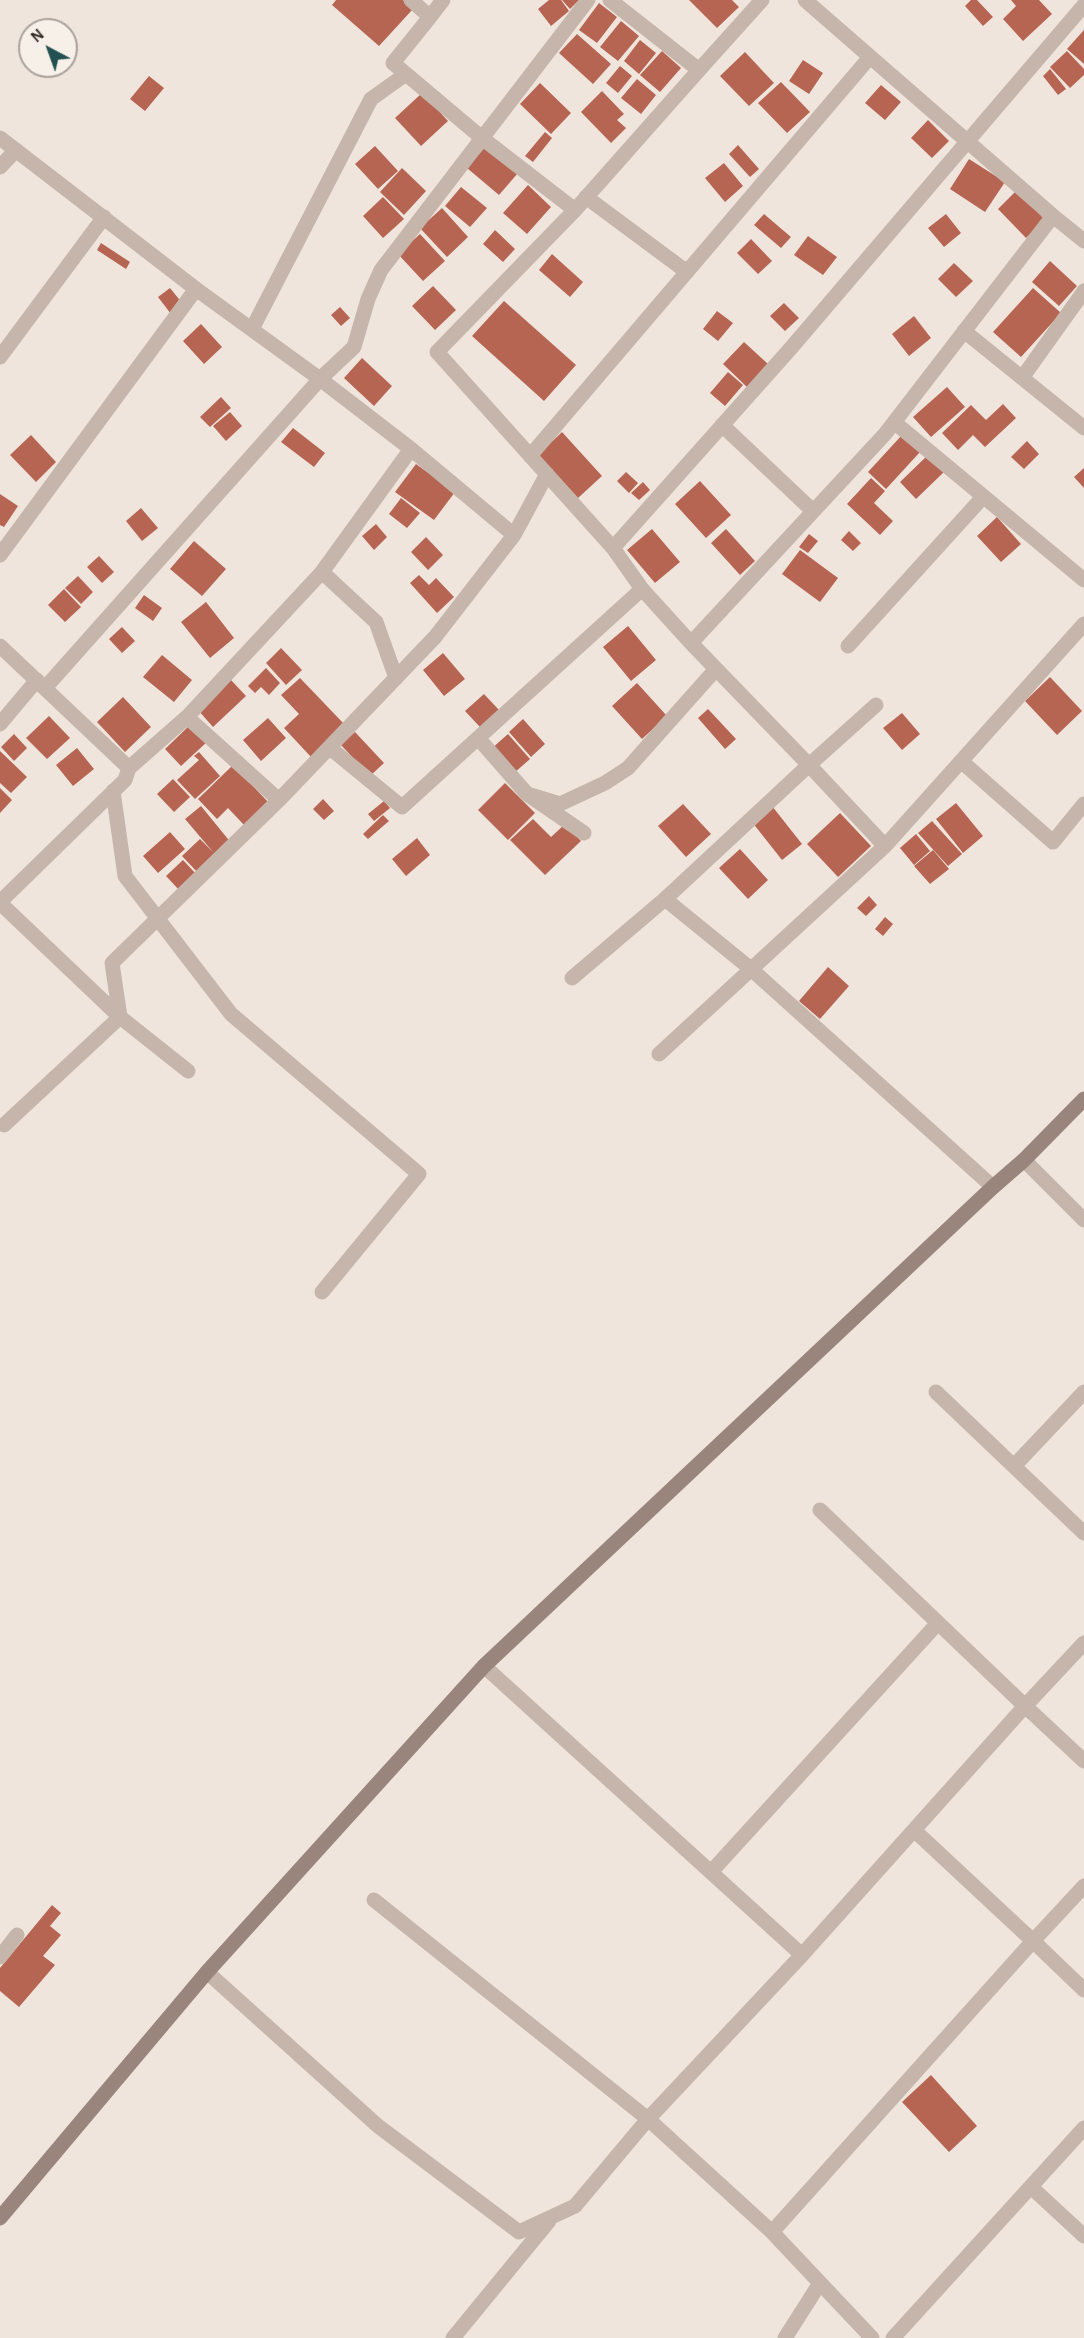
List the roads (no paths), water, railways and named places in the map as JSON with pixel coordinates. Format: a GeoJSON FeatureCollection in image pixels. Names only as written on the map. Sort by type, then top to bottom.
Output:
{"type":"FeatureCollection","features":[{"type":"Feature","properties":{"kind":"street"},"geometry":{"type":"LineString","coordinates":[[411,0],[430,17]]}},
{"type":"Feature","properties":{"kind":"street"},"geometry":{"type":"LineString","coordinates":[[443,0],[393,63],[482,138],[575,210]]}},
{"type":"Feature","properties":{"kind":"street"},"geometry":{"type":"LineString","coordinates":[[0,724],[41,684],[320,379],[354,347],[368,298],[381,270],[588,0]]}},
{"type":"Feature","properties":{"kind":"street"},"geometry":{"type":"LineString","coordinates":[[610,0],[699,70]]}},
{"type":"Feature","properties":{"kind":"street"},"geometry":{"type":"LineString","coordinates":[[762,0],[575,210],[436,352],[613,548],[642,589],[691,643],[885,846]]}},
{"type":"Feature","properties":{"kind":"street"},"geometry":{"type":"LineString","coordinates":[[805,0],[1084,241]]}},
{"type":"Feature","properties":{"kind":"street"},"geometry":{"type":"LineString","coordinates":[[613,548],[1084,7]]}},
{"type":"Feature","properties":{"kind":"street"},"geometry":{"type":"LineString","coordinates":[[530,456],[870,57]]}},
{"type":"Feature","properties":{"kind":"street"},"geometry":{"type":"LineString","coordinates":[[252,329],[371,99],[406,74]]}},
{"type":"Feature","properties":{"kind":"street"},"geometry":{"type":"LineString","coordinates":[[0,138],[196,289],[320,379],[411,449],[514,536]]}},
{"type":"Feature","properties":{"kind":"street"},"geometry":{"type":"LineString","coordinates":[[0,167],[16,150]]}},
{"type":"Feature","properties":{"kind":"street"},"geometry":{"type":"LineString","coordinates":[[586,197],[687,272]]}},
{"type":"Feature","properties":{"kind":"street"},"geometry":{"type":"LineString","coordinates":[[691,643],[894,423],[1053,216]]}},
{"type":"Feature","properties":{"kind":"street"},"geometry":{"type":"LineString","coordinates":[[0,357],[104,218]]}},
{"type":"Feature","properties":{"kind":"street"},"geometry":{"type":"LineString","coordinates":[[0,555],[196,289]]}},
{"type":"Feature","properties":{"kind":"street"},"geometry":{"type":"LineString","coordinates":[[1022,378],[1084,291]]}},
{"type":"Feature","properties":{"kind":"street"},"geometry":{"type":"LineString","coordinates":[[964,332],[1084,428]]}},
{"type":"Feature","properties":{"kind":"street"},"geometry":{"type":"LineString","coordinates":[[894,423],[1084,580]]}},
{"type":"Feature","properties":{"kind":"street"},"geometry":{"type":"LineString","coordinates":[[722,425],[813,511]]}},
{"type":"Feature","properties":{"kind":"street"},"geometry":{"type":"LineString","coordinates":[[188,1071],[120,1017],[0,903],[125,780],[129,768],[187,717],[322,572],[411,449]]}},
{"type":"Feature","properties":{"kind":"street"},"geometry":{"type":"LineString","coordinates":[[120,1017],[112,963],[279,800],[435,636],[514,536],[547,474]]}},
{"type":"Feature","properties":{"kind":"street"},"geometry":{"type":"LineString","coordinates":[[848,646],[984,496]]}},
{"type":"Feature","properties":{"kind":"street"},"geometry":{"type":"LineString","coordinates":[[322,572],[376,622],[396,678]]}},
{"type":"Feature","properties":{"kind":"street"},"geometry":{"type":"LineString","coordinates":[[330,748],[402,807],[642,589]]}},
{"type":"Feature","properties":{"kind":"street"},"geometry":{"type":"LineString","coordinates":[[659,1054],[885,846],[1084,624]]}},
{"type":"Feature","properties":{"kind":"street"},"geometry":{"type":"LineString","coordinates":[[0,646],[129,768]]}},
{"type":"Feature","properties":{"kind":"street"},"geometry":{"type":"LineString","coordinates":[[527,794],[560,804],[605,783],[628,768],[716,669]]}},
{"type":"Feature","properties":{"kind":"street"},"geometry":{"type":"LineString","coordinates":[[572,978],[665,899],[876,705]]}},
{"type":"Feature","properties":{"kind":"street"},"geometry":{"type":"LineString","coordinates":[[187,717],[279,800]]}},
{"type":"Feature","properties":{"kind":"street"},"geometry":{"type":"LineString","coordinates":[[478,738],[527,794],[584,833]]}},
{"type":"Feature","properties":{"kind":"street"},"geometry":{"type":"LineString","coordinates":[[961,761],[1053,842],[1084,804]]}},
{"type":"Feature","properties":{"kind":"street"},"geometry":{"type":"LineString","coordinates":[[113,791],[125,876],[231,1014],[419,1174],[322,1292]]}},
{"type":"Feature","properties":{"kind":"street"},"geometry":{"type":"LineString","coordinates":[[665,899],[751,969],[993,1186]]}},
{"type":"Feature","properties":{"kind":"street"},"geometry":{"type":"LineString","coordinates":[[4,1125],[120,1017]]}},
{"type":"Feature","properties":{"kind":"street"},"geometry":{"type":"LineString","coordinates":[[0,2218],[207,1972],[484,1666],[993,1186],[1024,1160],[1084,1099]]}},
{"type":"Feature","properties":{"kind":"street"},"geometry":{"type":"LineString","coordinates":[[1024,1160],[1084,1220]]}},
{"type":"Feature","properties":{"kind":"street"},"geometry":{"type":"LineString","coordinates":[[936,1392],[1084,1533]]}},
{"type":"Feature","properties":{"kind":"street"},"geometry":{"type":"LineString","coordinates":[[1014,1466],[1084,1392]]}},
{"type":"Feature","properties":{"kind":"street"},"geometry":{"type":"LineString","coordinates":[[820,1510],[1084,1761]]}},
{"type":"Feature","properties":{"kind":"street"},"geometry":{"type":"LineString","coordinates":[[711,1872],[938,1624]]}},
{"type":"Feature","properties":{"kind":"street"},"geometry":{"type":"LineString","coordinates":[[207,1972],[378,2126],[519,2232],[575,2206],[648,2119],[802,1955],[1084,1643]]}},
{"type":"Feature","properties":{"kind":"street"},"geometry":{"type":"LineString","coordinates":[[484,1666],[802,1955]]}},
{"type":"Feature","properties":{"kind":"street"},"geometry":{"type":"LineString","coordinates":[[915,1831],[1084,1990]]}},
{"type":"Feature","properties":{"kind":"street"},"geometry":{"type":"LineString","coordinates":[[772,2232],[1084,1886]]}},
{"type":"Feature","properties":{"kind":"street"},"geometry":{"type":"LineString","coordinates":[[374,1900],[648,2119],[772,2232],[872,2338]]}},
{"type":"Feature","properties":{"kind":"street"},"geometry":{"type":"LineString","coordinates":[[0,1957],[17,1935]]}},
{"type":"Feature","properties":{"kind":"street"},"geometry":{"type":"LineString","coordinates":[[893,2338],[1084,2128]]}},
{"type":"Feature","properties":{"kind":"street"},"geometry":{"type":"LineString","coordinates":[[1031,2187],[1084,2236]]}},
{"type":"Feature","properties":{"kind":"street"},"geometry":{"type":"LineString","coordinates":[[453,2338],[552,2216]]}},
{"type":"Feature","properties":{"kind":"street"},"geometry":{"type":"LineString","coordinates":[[785,2338],[820,2283]]}}]}
